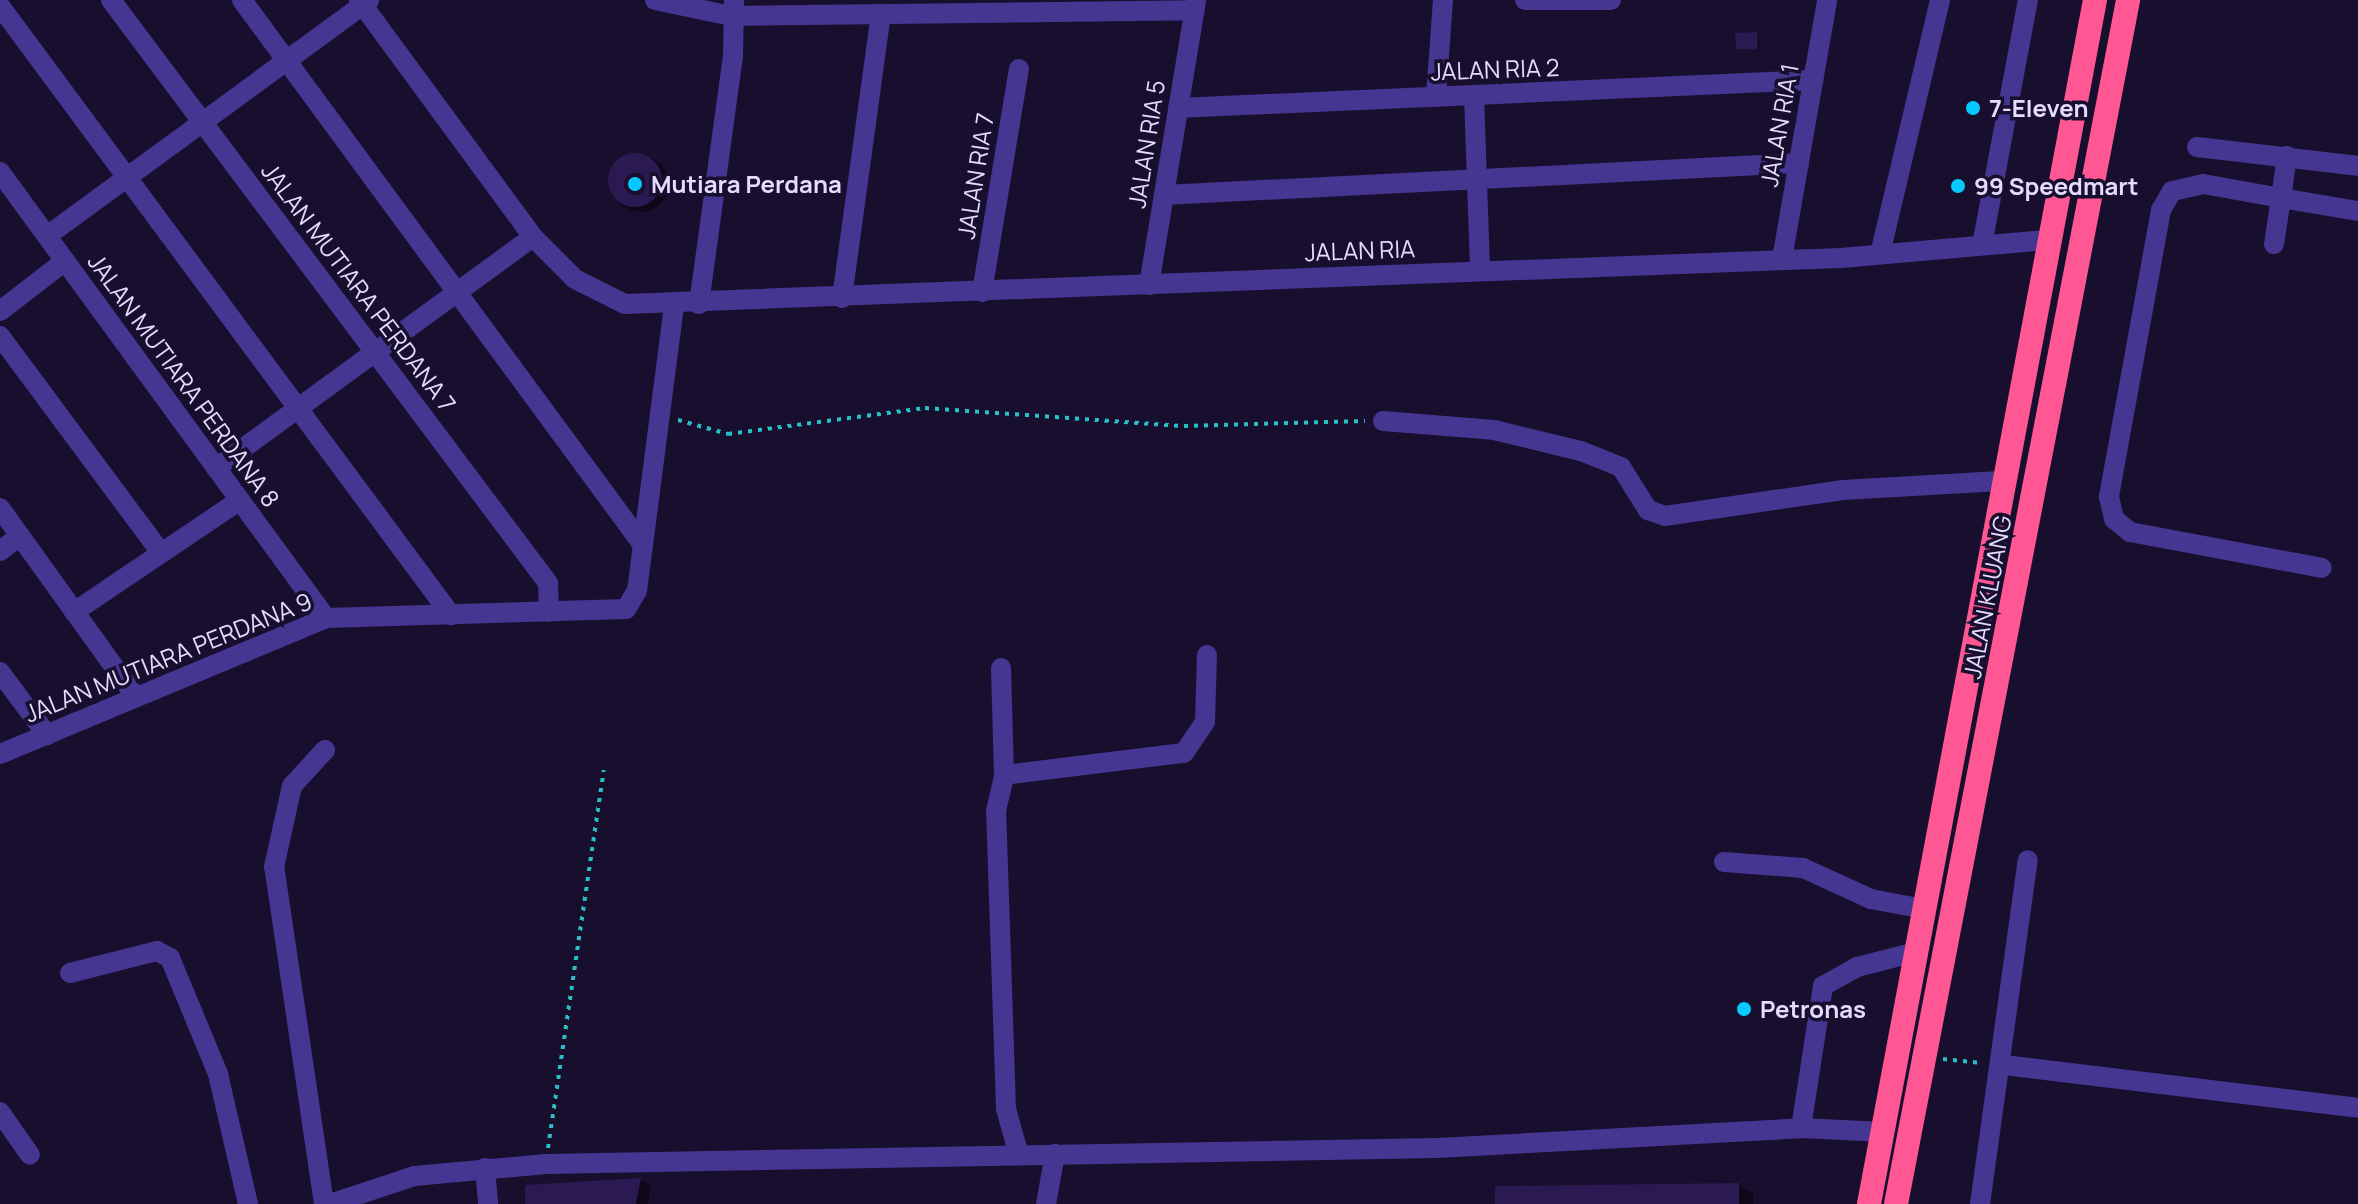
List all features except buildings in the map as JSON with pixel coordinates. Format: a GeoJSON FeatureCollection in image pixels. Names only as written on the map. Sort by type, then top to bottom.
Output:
{"type":"FeatureCollection","features":[{"type":"Feature","properties":{"kind":"highway","name":"JALAN KLUANG"},"geometry":{"type":"LineString","coordinates":[[1869,1204],[2000,481],[2095,0]]}},
{"type":"Feature","properties":{"kind":"highway","name":"JALAN KLUANG"},"geometry":{"type":"LineString","coordinates":[[1896,1204],[2128,0]]}},
{"type":"Feature","properties":{"kind":"street","name":"JALAN MUTIARA PERDANA 7"},"geometry":{"type":"LineString","coordinates":[[111,0],[548,583],[549,612]]}},
{"type":"Feature","properties":{"kind":"street"},"geometry":{"type":"LineString","coordinates":[[242,0],[643,545]]}},
{"type":"Feature","properties":{"kind":"street"},"geometry":{"type":"LineString","coordinates":[[655,0],[732,8],[881,14],[1060,6],[1195,5]]}},
{"type":"Feature","properties":{"kind":"street"},"geometry":{"type":"LineString","coordinates":[[1436,97],[1443,0]]}},
{"type":"Feature","properties":{"kind":"street"},"geometry":{"type":"LineString","coordinates":[[1525,0],[1611,0]]}},
{"type":"Feature","properties":{"kind":"street","name":"JALAN RIA 1"},"geometry":{"type":"LineString","coordinates":[[1782,259],[1827,0]]}},
{"type":"Feature","properties":{"kind":"street"},"geometry":{"type":"LineString","coordinates":[[1880,254],[1940,0]]}},
{"type":"Feature","properties":{"kind":"street"},"geometry":{"type":"LineString","coordinates":[[1983,240],[2028,0]]}},
{"type":"Feature","properties":{"kind":"street"},"geometry":{"type":"LineString","coordinates":[[47,236],[363,2]]}},
{"type":"Feature","properties":{"kind":"street","name":"JALAN RIA"},"geometry":{"type":"LineString","coordinates":[[363,2],[533,237],[575,279],[625,304],[674,306],[1782,259],[1880,254],[1983,240],[2048,240]]}},
{"type":"Feature","properties":{"kind":"street","name":"JALAN RIA 5"},"geometry":{"type":"LineString","coordinates":[[1149,285],[1195,5]]}},
{"type":"Feature","properties":{"kind":"street"},"geometry":{"type":"LineString","coordinates":[[0,6],[451,615]]}},
{"type":"Feature","properties":{"kind":"street"},"geometry":{"type":"LineString","coordinates":[[699,304],[733,57],[732,8]]}},
{"type":"Feature","properties":{"kind":"street"},"geometry":{"type":"LineString","coordinates":[[842,298],[881,14]]}},
{"type":"Feature","properties":{"kind":"street","name":"JALAN RIA 7"},"geometry":{"type":"LineString","coordinates":[[982,292],[1019,69]]}},
{"type":"Feature","properties":{"kind":"street","name":"JALAN RIA 2"},"geometry":{"type":"LineString","coordinates":[[1178,108],[1813,80]]}},
{"type":"Feature","properties":{"kind":"street"},"geometry":{"type":"LineString","coordinates":[[1474,96],[1480,271]]}},
{"type":"Feature","properties":{"kind":"street"},"geometry":{"type":"LineString","coordinates":[[2197,147],[2358,166]]}},
{"type":"Feature","properties":{"kind":"street"},"geometry":{"type":"LineString","coordinates":[[2274,244],[2287,156]]}},
{"type":"Feature","properties":{"kind":"street"},"geometry":{"type":"LineString","coordinates":[[1164,195],[1799,163]]}},
{"type":"Feature","properties":{"kind":"street","name":"JALAN MUTIARA PERDANA 8"},"geometry":{"type":"LineString","coordinates":[[0,172],[326,618]]}},
{"type":"Feature","properties":{"kind":"street"},"geometry":{"type":"LineString","coordinates":[[2322,568],[2130,532],[2114,519],[2109,497],[2161,210],[2183,184],[2358,211]]}},
{"type":"Feature","properties":{"kind":"street"},"geometry":{"type":"LineString","coordinates":[[216,468],[533,237]]}},
{"type":"Feature","properties":{"kind":"street"},"geometry":{"type":"LineString","coordinates":[[0,311],[65,261]]}},
{"type":"Feature","properties":{"kind":"street"},"geometry":{"type":"LineString","coordinates":[[643,545],[674,306]]}},
{"type":"Feature","properties":{"kind":"street"},"geometry":{"type":"LineString","coordinates":[[0,336],[161,553]]}},
{"type":"Feature","properties":{"kind":"street"},"geometry":{"type":"LineString","coordinates":[[1383,421],[1494,430],[1581,451],[1621,467],[1648,510],[1665,516],[1843,490],[2000,481]]}},
{"type":"Feature","properties":{"kind":"street"},"geometry":{"type":"LineString","coordinates":[[74,612],[240,500]]}},
{"type":"Feature","properties":{"kind":"street"},"geometry":{"type":"LineString","coordinates":[[0,508],[136,697]]}},
{"type":"Feature","properties":{"kind":"street"},"geometry":{"type":"LineString","coordinates":[[0,551],[20,536]]}},
{"type":"Feature","properties":{"kind":"street","name":"JALAN MUTIARA PERDANA 9"},"geometry":{"type":"LineString","coordinates":[[0,754],[326,618],[626,609],[637,591],[643,545]]}},
{"type":"Feature","properties":{"kind":"street"},"geometry":{"type":"LineString","coordinates":[[1004,775],[1184,753],[1205,722],[1207,655]]}},
{"type":"Feature","properties":{"kind":"street"},"geometry":{"type":"LineString","coordinates":[[1001,668],[1004,775],[996,811],[1006,1109],[1019,1155]]}},
{"type":"Feature","properties":{"kind":"street"},"geometry":{"type":"LineString","coordinates":[[0,672],[47,735]]}},
{"type":"Feature","properties":{"kind":"street"},"geometry":{"type":"LineString","coordinates":[[324,1204],[274,867],[275,836],[292,786],[325,750]]}},
{"type":"Feature","properties":{"kind":"street"},"geometry":{"type":"LineString","coordinates":[[1980,1204],[2004,1065],[2028,860]]}},
{"type":"Feature","properties":{"kind":"street"},"geometry":{"type":"LineString","coordinates":[[1724,862],[1803,868],[1871,899],[1924,909]]}},
{"type":"Feature","properties":{"kind":"street"},"geometry":{"type":"LineString","coordinates":[[70,973],[157,951],[170,958],[218,1074],[248,1204]]}},
{"type":"Feature","properties":{"kind":"street"},"geometry":{"type":"LineString","coordinates":[[1801,1128],[1823,986],[1857,967],[1916,952]]}},
{"type":"Feature","properties":{"kind":"street"},"geometry":{"type":"LineString","coordinates":[[2004,1065],[2358,1108]]}},
{"type":"Feature","properties":{"kind":"street"},"geometry":{"type":"LineString","coordinates":[[0,1112],[30,1155]]}},
{"type":"Feature","properties":{"kind":"street"},"geometry":{"type":"LineString","coordinates":[[330,1204],[374,1184],[485,1168],[546,1164],[1437,1148],[1801,1128],[1883,1132]]}},
{"type":"Feature","properties":{"kind":"street"},"geometry":{"type":"LineString","coordinates":[[1046,1204],[1055,1154]]}},
{"type":"Feature","properties":{"kind":"street"},"geometry":{"type":"LineString","coordinates":[[485,1168],[488,1204]]}},
{"type":"Feature","properties":{"kind":"path"},"geometry":{"type":"LineString","coordinates":[[660,414],[728,434],[925,408],[1184,426],[1383,421]]}},
{"type":"Feature","properties":{"kind":"path"},"geometry":{"type":"LineString","coordinates":[[546,1164],[604,770]]}},
{"type":"Feature","properties":{"kind":"path"},"geometry":{"type":"LineString","coordinates":[[1924,1058],[2004,1065]]}},
{"type":"Feature","properties":{"kind":"place","name":"7-Eleven"},"geometry":{"type":"Point","coordinates":[1973,108]}},
{"type":"Feature","properties":{"kind":"place","name":"Mutiara Perdana"},"geometry":{"type":"Point","coordinates":[635,184]}},
{"type":"Feature","properties":{"kind":"place","name":"99 Speedmart"},"geometry":{"type":"Point","coordinates":[1958,186]}},
{"type":"Feature","properties":{"kind":"place","name":"Petronas"},"geometry":{"type":"Point","coordinates":[1744,1009]}}]}
